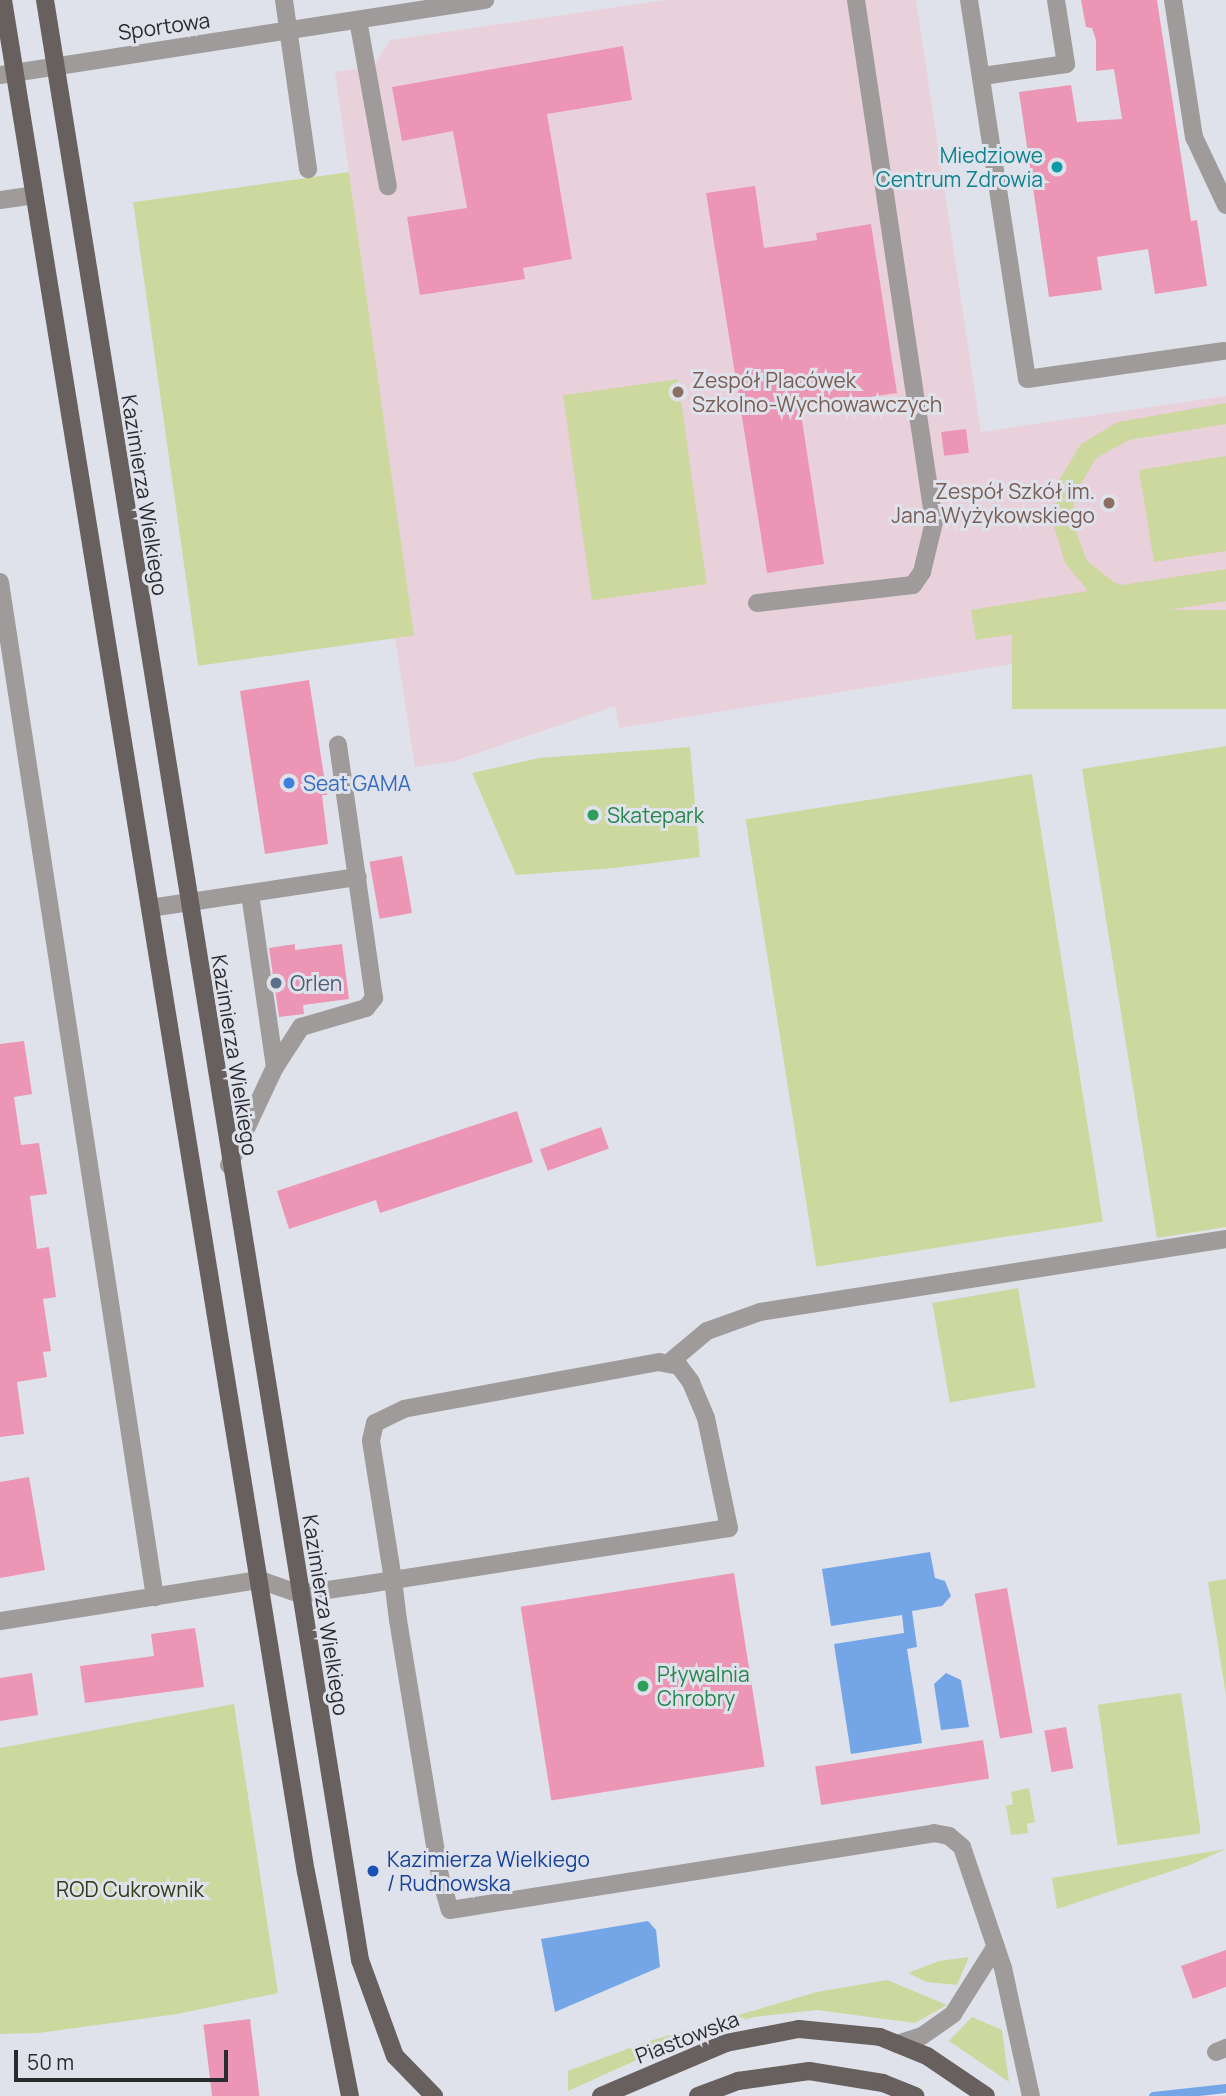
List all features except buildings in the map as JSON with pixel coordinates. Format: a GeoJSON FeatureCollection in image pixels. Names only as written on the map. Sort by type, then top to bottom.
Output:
{"type":"FeatureCollection","features":[{"type":"Feature","properties":{"kind":"main road"},"geometry":{"type":"LineString","coordinates":[[3,0],[8,74],[34,195],[306,1872],[350,2096]]}},
{"type":"Feature","properties":{"kind":"main road","name":"Kazimierza Wielkiego"},"geometry":{"type":"LineString","coordinates":[[46,0],[187,903],[360,1960],[395,2056],[434,2096]]}},
{"type":"Feature","properties":{"kind":"main road","name":"Piastowska"},"geometry":{"type":"LineString","coordinates":[[601,2096],[726,2043],[763,2034],[831,2029],[897,2044],[927,2056],[986,2096]]}},
{"type":"Feature","properties":{"kind":"main road"},"geometry":{"type":"LineString","coordinates":[[698,2096],[738,2081],[809,2071],[883,2083],[916,2096]]}},
{"type":"Feature","properties":{"kind":"street"},"geometry":{"type":"LineString","coordinates":[[284,0],[308,169]]}},
{"type":"Feature","properties":{"kind":"street","name":"Sportowa"},"geometry":{"type":"LineString","coordinates":[[8,74],[485,0]]}},
{"type":"Feature","properties":{"kind":"street"},"geometry":{"type":"LineString","coordinates":[[757,603],[913,584],[922,572],[934,522],[856,0]]}},
{"type":"Feature","properties":{"kind":"street"},"geometry":{"type":"LineString","coordinates":[[969,0],[983,76],[1027,379],[1224,351]]}},
{"type":"Feature","properties":{"kind":"street"},"geometry":{"type":"LineString","coordinates":[[983,76],[1066,64],[1056,0]]}},
{"type":"Feature","properties":{"kind":"street"},"geometry":{"type":"LineString","coordinates":[[1173,0],[1194,137],[1226,205]]}},
{"type":"Feature","properties":{"kind":"street"},"geometry":{"type":"LineString","coordinates":[[358,20],[388,186]]}},
{"type":"Feature","properties":{"kind":"street"},"geometry":{"type":"LineString","coordinates":[[0,200],[34,195]]}},
{"type":"Feature","properties":{"kind":"street"},"geometry":{"type":"LineString","coordinates":[[0,582],[155,1597]]}},
{"type":"Feature","properties":{"kind":"street"},"geometry":{"type":"LineString","coordinates":[[229,1165],[275,1067],[300,1027],[366,1009],[374,998],[338,745]]}},
{"type":"Feature","properties":{"kind":"street"},"geometry":{"type":"LineString","coordinates":[[150,908],[358,877]]}},
{"type":"Feature","properties":{"kind":"street"},"geometry":{"type":"LineString","coordinates":[[250,894],[275,1067]]}},
{"type":"Feature","properties":{"kind":"street"},"geometry":{"type":"LineString","coordinates":[[1031,2096],[1011,1996],[996,1946],[962,1847],[949,1836],[934,1833],[450,1910],[440,1876],[371,1441],[375,1423],[404,1409],[670,1362],[707,1331],[760,1312],[1226,1239]]}},
{"type":"Feature","properties":{"kind":"street"},"geometry":{"type":"LineString","coordinates":[[0,1621],[260,1580],[300,1594],[729,1528],[706,1418],[685,1373],[670,1362]]}},
{"type":"Feature","properties":{"kind":"street"},"geometry":{"type":"LineString","coordinates":[[897,2044],[922,2036],[953,2014],[996,1946]]}},
{"type":"Feature","properties":{"kind":"shaded area","name":"Zespół Placówek Szkolno-Wychowawczych"},"geometry":{"type":"Polygon","coordinates":[[[666,0],[916,0],[981,432],[1226,396],[1226,610],[1015,644],[1018,663],[619,728],[615,706],[455,761],[415,767],[395,638],[414,634],[335,72],[374,66],[390,40],[666,0]]]}},
{"type":"Feature","properties":{"kind":"green space"},"geometry":{"type":"Polygon","coordinates":[[[349,172],[414,635],[198,666],[133,202],[349,172]]]}},
{"type":"Feature","properties":{"kind":"green space"},"geometry":{"type":"Polygon","coordinates":[[[678,379],[707,584],[592,600],[563,395],[678,379]]]}},
{"type":"Feature","properties":{"kind":"green space"},"geometry":{"type":"Polygon","coordinates":[[[1226,403],[1226,424],[1129,440],[1096,458],[1074,496],[1072,521],[1087,561],[1114,582],[1122,585],[1226,569],[1226,601],[976,640],[971,610],[1088,591],[1065,563],[1053,523],[1058,482],[1081,444],[1118,422],[1226,403]]]}},
{"type":"Feature","properties":{"kind":"green space"},"geometry":{"type":"Polygon","coordinates":[[[1226,456],[1226,551],[1154,562],[1139,470],[1226,456]]]}},
{"type":"Feature","properties":{"kind":"green space"},"geometry":{"type":"Polygon","coordinates":[[[1012,610],[1226,610],[1226,709],[1012,709],[1012,610]]]}},
{"type":"Feature","properties":{"kind":"green space"},"geometry":{"type":"Polygon","coordinates":[[[1226,746],[1226,1227],[1157,1238],[1082,769],[1226,746]]]}},
{"type":"Feature","properties":{"kind":"green space","name":"Skatepark"},"geometry":{"type":"Polygon","coordinates":[[[690,747],[700,857],[614,868],[516,875],[472,773],[539,758],[690,747]]]}},
{"type":"Feature","properties":{"kind":"green space"},"geometry":{"type":"Polygon","coordinates":[[[1032,774],[1103,1221],[816,1267],[746,819],[1032,774]]]}},
{"type":"Feature","properties":{"kind":"green space"},"geometry":{"type":"Polygon","coordinates":[[[1018,1288],[1036,1387],[950,1403],[932,1303],[1018,1288]]]}},
{"type":"Feature","properties":{"kind":"green space"},"geometry":{"type":"Polygon","coordinates":[[[1226,1579],[1226,1696],[1208,1582],[1226,1579]]]}},
{"type":"Feature","properties":{"kind":"green space"},"geometry":{"type":"Polygon","coordinates":[[[1181,1693],[1201,1834],[1118,1845],[1098,1705],[1181,1693]]]}},
{"type":"Feature","properties":{"kind":"green space","name":"ROD Cukrownik"},"geometry":{"type":"Polygon","coordinates":[[[234,1704],[278,1993],[177,2014],[39,2033],[0,2034],[0,1748],[234,1704]]]}},
{"type":"Feature","properties":{"kind":"green space"},"geometry":{"type":"Polygon","coordinates":[[[1029,1788],[1035,1822],[1027,1824],[1028,1833],[1011,1835],[1006,1806],[1013,1804],[1011,1792],[1029,1788]]]}},
{"type":"Feature","properties":{"kind":"green space"},"geometry":{"type":"Polygon","coordinates":[[[1226,1849],[1190,1865],[1057,1909],[1052,1878],[1226,1849]]]}},
{"type":"Feature","properties":{"kind":"green space"},"geometry":{"type":"Polygon","coordinates":[[[969,1957],[957,1985],[927,1982],[908,1973],[939,1961],[969,1957]]]}},
{"type":"Feature","properties":{"kind":"green space"},"geometry":{"type":"Polygon","coordinates":[[[887,1980],[947,2005],[915,2023],[817,2010],[754,2017],[681,2040],[568,2091],[568,2071],[646,2042],[817,1992],[887,1980]]]}},
{"type":"Feature","properties":{"kind":"green space"},"geometry":{"type":"Polygon","coordinates":[[[972,2017],[1002,2030],[1009,2082],[949,2041],[972,2017]]]}},
{"type":"Feature","properties":{"kind":"water"},"geometry":{"type":"Polygon","coordinates":[[[930,1552],[935,1578],[945,1581],[951,1596],[942,1606],[912,1611],[917,1647],[907,1649],[922,1743],[851,1754],[834,1644],[904,1633],[902,1615],[831,1626],[822,1569],[930,1552]]]}},
{"type":"Feature","properties":{"kind":"water"},"geometry":{"type":"Polygon","coordinates":[[[946,1673],[961,1680],[969,1727],[941,1730],[934,1684],[946,1673]]]}},
{"type":"Feature","properties":{"kind":"water"},"geometry":{"type":"Polygon","coordinates":[[[648,1921],[656,1930],[660,1967],[555,2012],[541,1939],[648,1921]]]}},
{"type":"Feature","properties":{"kind":"waterway"},"geometry":{"type":"LineString","coordinates":[[1153,2096],[1226,2088]]}},
{"type":"Feature","properties":{"kind":"place","name":"Miedziowe Centrum Zdrowia"},"geometry":{"type":"Point","coordinates":[1057,167]}},
{"type":"Feature","properties":{"kind":"place","name":"Zespół Placówek Szkolno-Wychowawczych"},"geometry":{"type":"Point","coordinates":[678,392]}},
{"type":"Feature","properties":{"kind":"place","name":"Zespół Szkół im. Jana Wyżykowskiego"},"geometry":{"type":"Point","coordinates":[1109,503]}},
{"type":"Feature","properties":{"kind":"place","name":"Seat GAMA"},"geometry":{"type":"Point","coordinates":[289,783]}},
{"type":"Feature","properties":{"kind":"place","name":"Skatepark"},"geometry":{"type":"Point","coordinates":[593,815]}},
{"type":"Feature","properties":{"kind":"place","name":"Orlen"},"geometry":{"type":"Point","coordinates":[276,983]}},
{"type":"Feature","properties":{"kind":"place","name":"Pływalnia Chrobry"},"geometry":{"type":"Point","coordinates":[643,1686]}},
{"type":"Feature","properties":{"kind":"place","name":"Kazimierza Wielkiego / Rudnowska"},"geometry":{"type":"Point","coordinates":[373,1871]}}]}
